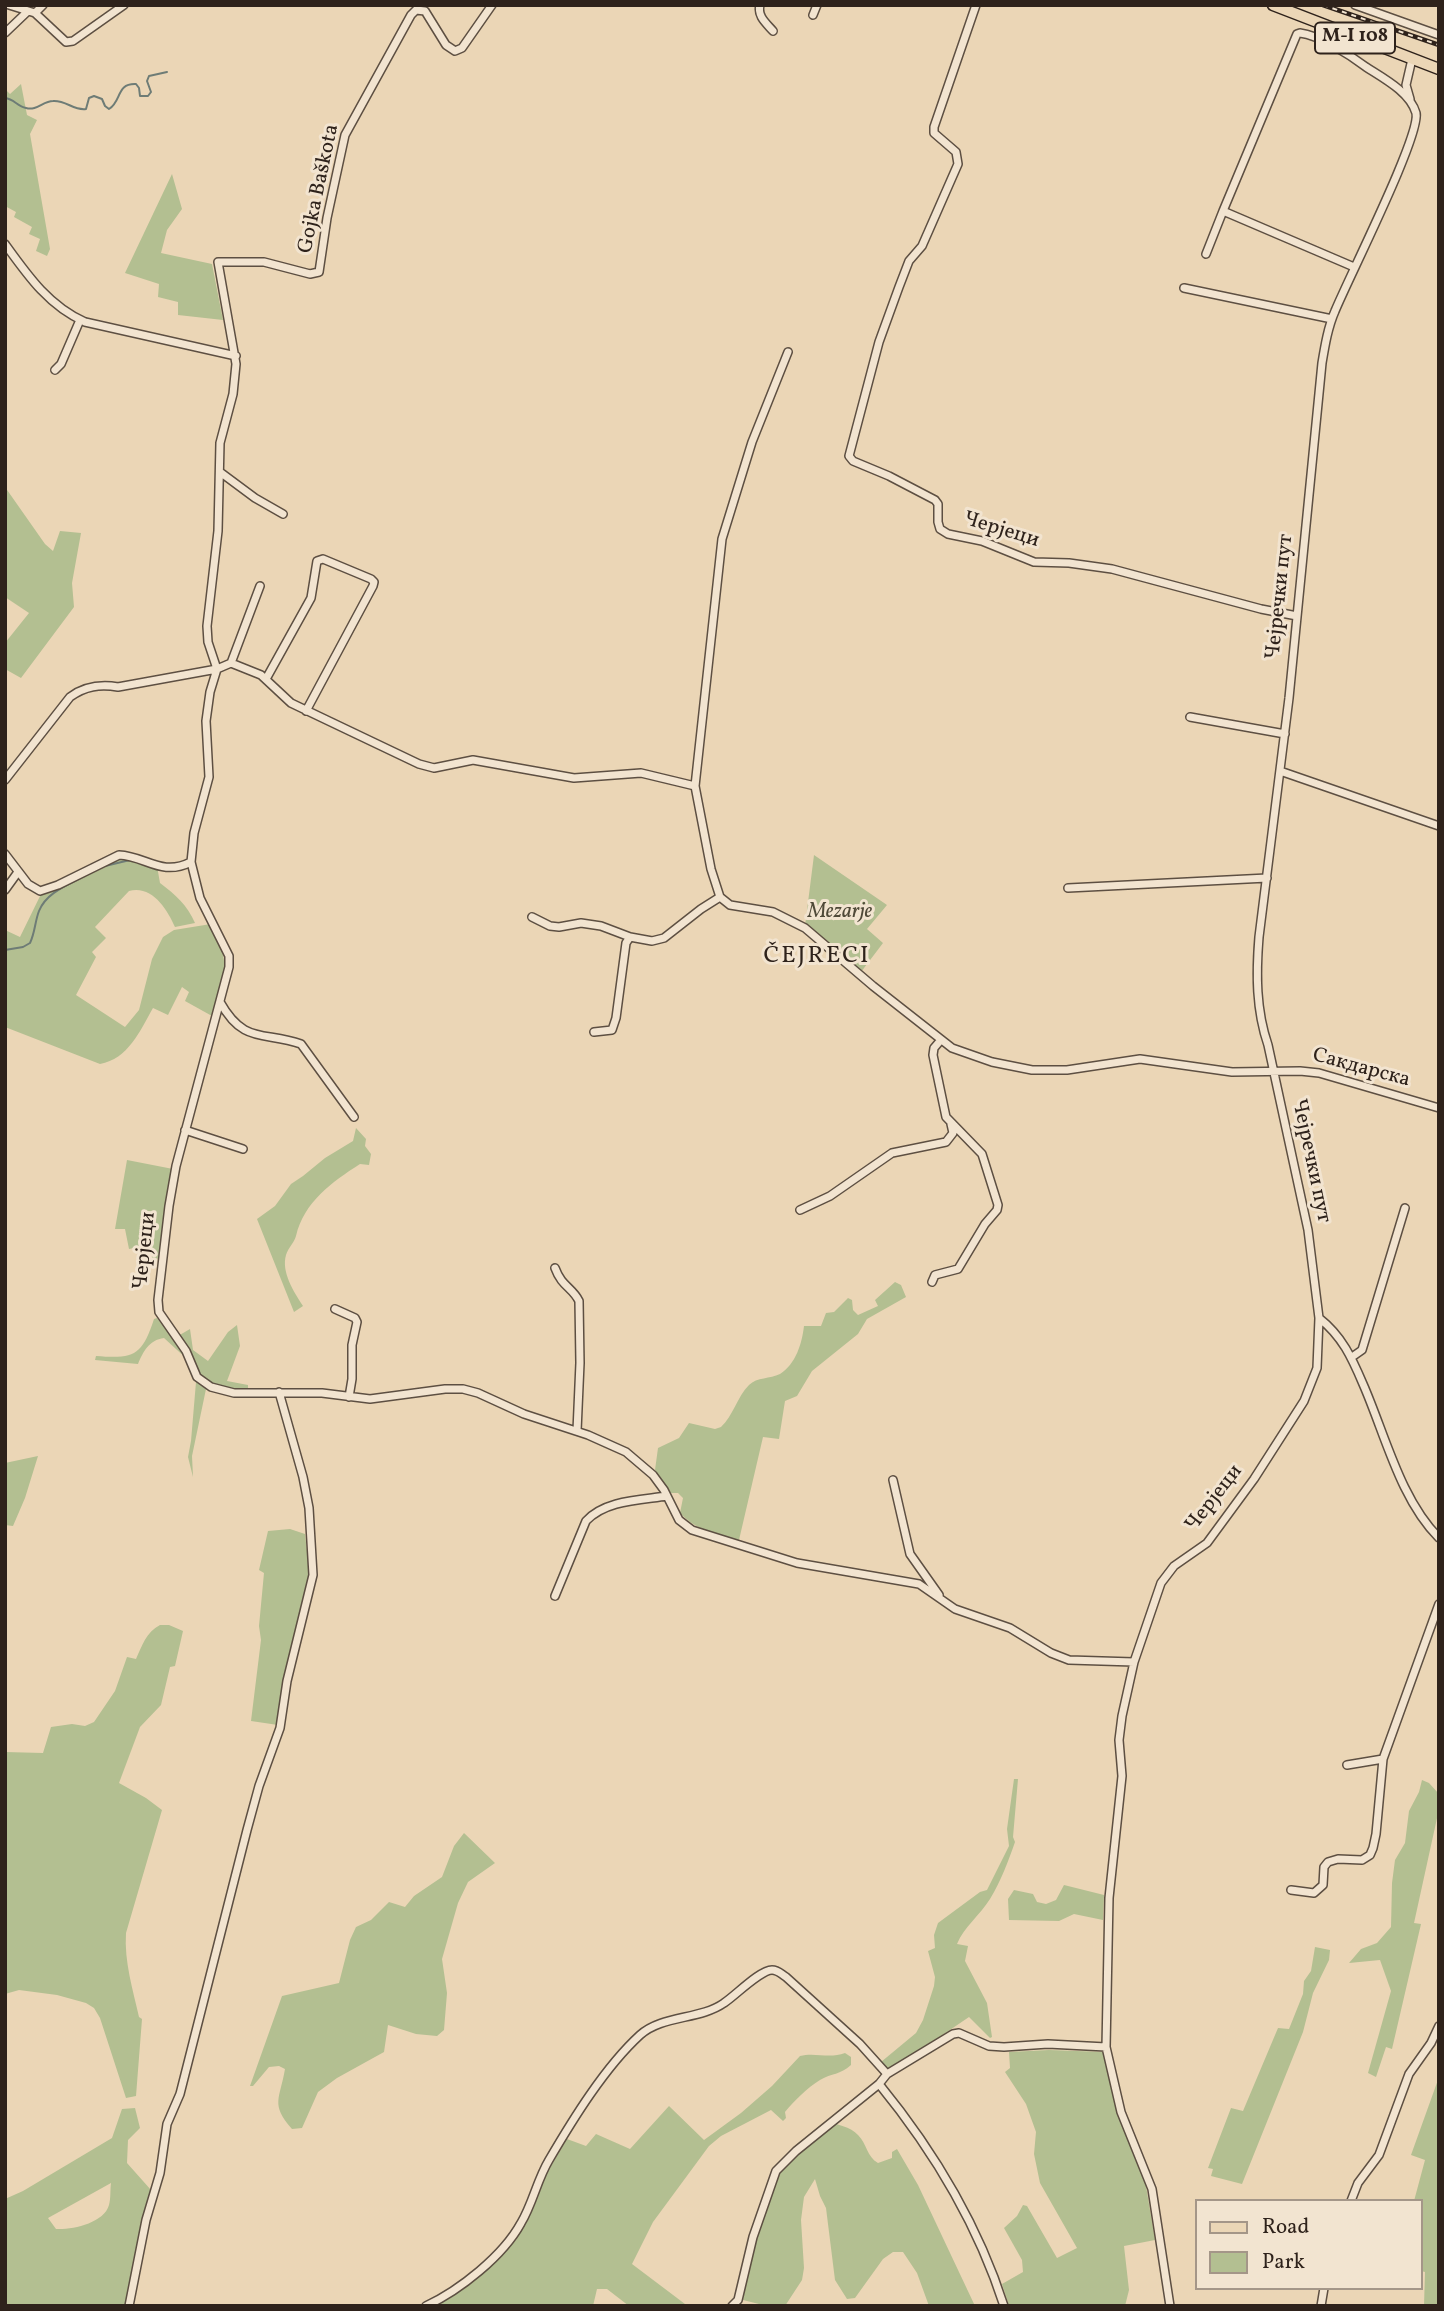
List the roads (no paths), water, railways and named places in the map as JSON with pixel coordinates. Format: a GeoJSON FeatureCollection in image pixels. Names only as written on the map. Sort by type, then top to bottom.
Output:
{"type":"FeatureCollection","features":[{"type":"Feature","properties":{"kind":"main road","name":"M-I 108"},"geometry":{"type":"LineString","coordinates":[[1273,5],[1299,10],[1439,69]]}},
{"type":"Feature","properties":{"kind":"street"},"geometry":{"type":"LineString","coordinates":[[9,5],[31,13],[61,40],[69,42],[124,5]]}},
{"type":"Feature","properties":{"kind":"street"},"geometry":{"type":"LineString","coordinates":[[5,33],[43,5]]}},
{"type":"Feature","properties":{"kind":"street","name":"Gojka Baškota"},"geometry":{"type":"LineString","coordinates":[[236,356],[218,261],[264,262],[310,274],[319,272],[327,218],[345,135],[411,15],[416,10],[425,11],[446,45],[456,51],[462,48],[492,5]]}},
{"type":"Feature","properties":{"kind":"street"},"geometry":{"type":"LineString","coordinates":[[760,5],[759,13],[773,31]]}},
{"type":"Feature","properties":{"kind":"street"},"geometry":{"type":"LineString","coordinates":[[813,15],[817,5]]}},
{"type":"Feature","properties":{"kind":"street","name":"Черјеци"},"geometry":{"type":"LineString","coordinates":[[976,5],[934,127],[934,133],[956,152],[958,164],[922,246],[909,261],[879,342],[849,451],[853,461],[935,500],[938,504],[940,529],[948,534],[982,541],[1034,562],[1069,563],[1112,569],[1261,610],[1297,616]]}},
{"type":"Feature","properties":{"kind":"street"},"geometry":{"type":"LineString","coordinates":[[1355,5],[1439,35]]}},
{"type":"Feature","properties":{"kind":"street"},"geometry":{"type":"LineString","coordinates":[[1206,254],[1297,34],[1303,33],[1317,38],[1363,64],[1410,100]]}},
{"type":"Feature","properties":{"kind":"street","name":"Чејречки пут"},"geometry":{"type":"LineString","coordinates":[[1319,1318],[1308,1230],[1262,1026],[1256,972],[1285,734],[1322,363],[1332,319],[1416,126],[1416,117],[1406,85],[1412,59]]}},
{"type":"Feature","properties":{"kind":"street"},"geometry":{"type":"LineString","coordinates":[[1223,211],[1354,267]]}},
{"type":"Feature","properties":{"kind":"street"},"geometry":{"type":"LineString","coordinates":[[5,244],[50,300],[60,310],[80,320],[236,356],[233,394],[220,443],[219,531],[207,626],[208,642],[217,669],[206,721],[209,778],[194,833],[191,862],[183,866],[157,867],[127,855],[119,855],[52,888],[40,891],[29,884],[5,854]]}},
{"type":"Feature","properties":{"kind":"street"},"geometry":{"type":"LineString","coordinates":[[1184,288],[1332,319]]}},
{"type":"Feature","properties":{"kind":"street"},"geometry":{"type":"LineString","coordinates":[[55,370],[61,364],[80,320]]}},
{"type":"Feature","properties":{"kind":"street"},"geometry":{"type":"LineString","coordinates":[[788,352],[749,453],[722,539],[695,786],[706,831],[711,869],[720,897],[730,905],[772,912],[805,928],[940,1041],[992,1062],[1032,1070],[1067,1070],[1140,1059],[1232,1072],[1273,1072]]}},
{"type":"Feature","properties":{"kind":"street"},"geometry":{"type":"LineString","coordinates":[[220,472],[255,498],[283,514]]}},
{"type":"Feature","properties":{"kind":"street"},"geometry":{"type":"LineString","coordinates":[[266,679],[311,598],[317,561],[323,559],[371,579],[373,586],[306,711]]}},
{"type":"Feature","properties":{"kind":"street"},"geometry":{"type":"LineString","coordinates":[[231,663],[260,586]]}},
{"type":"Feature","properties":{"kind":"street"},"geometry":{"type":"LineString","coordinates":[[5,780],[70,697],[81,690],[101,685],[118,687],[217,669],[231,663],[249,668],[266,679],[290,703],[419,764],[434,768],[473,760],[574,778],[641,773],[695,786]]}},
{"type":"Feature","properties":{"kind":"street"},"geometry":{"type":"LineString","coordinates":[[1190,717],[1285,734]]}},
{"type":"Feature","properties":{"kind":"street"},"geometry":{"type":"LineString","coordinates":[[1280,771],[1439,826]]}},
{"type":"Feature","properties":{"kind":"street","name":"Черјеци"},"geometry":{"type":"LineString","coordinates":[[191,862],[196,887],[229,956],[228,977],[185,1130],[169,1206],[158,1300],[159,1312],[187,1351],[197,1377],[204,1384],[234,1393],[279,1392],[369,1399],[445,1389],[463,1389],[484,1395],[524,1414],[611,1444],[633,1457],[649,1471],[667,1496],[679,1520],[692,1530],[797,1563],[911,1582],[926,1588],[963,1613],[1010,1628],[1051,1653],[1069,1660],[1134,1662],[1153,1602],[1168,1572],[1207,1543],[1254,1479],[1304,1401],[1317,1368],[1319,1318]]}},
{"type":"Feature","properties":{"kind":"street"},"geometry":{"type":"LineString","coordinates":[[5,890],[18,872]]}},
{"type":"Feature","properties":{"kind":"street"},"geometry":{"type":"LineString","coordinates":[[1068,888],[1267,878]]}},
{"type":"Feature","properties":{"kind":"street"},"geometry":{"type":"LineString","coordinates":[[533,917],[550,926],[581,923],[652,941],[664,938],[720,897]]}},
{"type":"Feature","properties":{"kind":"street"},"geometry":{"type":"LineString","coordinates":[[594,1032],[612,1030],[626,943],[630,937]]}},
{"type":"Feature","properties":{"kind":"street"},"geometry":{"type":"LineString","coordinates":[[220,1002],[232,1020],[246,1030],[270,1039],[301,1044],[354,1117]]}},
{"type":"Feature","properties":{"kind":"street"},"geometry":{"type":"LineString","coordinates":[[800,1210],[830,1196],[892,1153],[946,1142],[953,1133],[943,1107],[934,1066],[934,1048],[940,1041]]}},
{"type":"Feature","properties":{"kind":"street","name":"Сакдарска"},"geometry":{"type":"LineString","coordinates":[[1273,1072],[1319,1073],[1439,1108]]}},
{"type":"Feature","properties":{"kind":"street"},"geometry":{"type":"LineString","coordinates":[[932,1282],[935,1275],[958,1269],[998,1205],[982,1154],[951,1124]]}},
{"type":"Feature","properties":{"kind":"street"},"geometry":{"type":"LineString","coordinates":[[185,1130],[243,1149]]}},
{"type":"Feature","properties":{"kind":"street"},"geometry":{"type":"LineString","coordinates":[[1352,1357],[1362,1350],[1405,1208]]}},
{"type":"Feature","properties":{"kind":"street"},"geometry":{"type":"LineString","coordinates":[[555,1268],[563,1284],[579,1301],[581,1354],[577,1431]]}},
{"type":"Feature","properties":{"kind":"street"},"geometry":{"type":"LineString","coordinates":[[335,1310],[355,1318],[357,1322],[352,1345],[349,1397]]}},
{"type":"Feature","properties":{"kind":"street"},"geometry":{"type":"LineString","coordinates":[[1319,1318],[1334,1330],[1352,1357],[1396,1468],[1421,1516],[1439,1538]]}},
{"type":"Feature","properties":{"kind":"street"},"geometry":{"type":"LineString","coordinates":[[129,2306],[146,2220],[160,2173],[167,2124],[180,2094],[259,1786],[280,1728],[287,1681],[313,1575],[309,1508],[279,1392]]}},
{"type":"Feature","properties":{"kind":"street"},"geometry":{"type":"LineString","coordinates":[[893,1480],[910,1554],[946,1604]]}},
{"type":"Feature","properties":{"kind":"street"},"geometry":{"type":"LineString","coordinates":[[555,1596],[586,1521],[594,1512],[604,1507],[667,1496]]}},
{"type":"Feature","properties":{"kind":"street"},"geometry":{"type":"LineString","coordinates":[[1292,1890],[1314,1893],[1322,1885],[1324,1867],[1328,1862],[1338,1859],[1362,1860],[1370,1855],[1377,1834],[1383,1759],[1439,1604]]}},
{"type":"Feature","properties":{"kind":"street"},"geometry":{"type":"LineString","coordinates":[[1134,1662],[1120,1729],[1122,1776],[1110,1898],[1106,2047],[1121,2112],[1152,2189],[1170,2306]]}},
{"type":"Feature","properties":{"kind":"street"},"geometry":{"type":"LineString","coordinates":[[1347,1765],[1383,1759]]}},
{"type":"Feature","properties":{"kind":"street"},"geometry":{"type":"LineString","coordinates":[[426,2306],[461,2286],[511,2240],[531,2203],[549,2160],[598,2085],[642,2034],[651,2028],[710,2011],[766,1971],[777,1971],[860,2044],[887,2074]]}},
{"type":"Feature","properties":{"kind":"street"},"geometry":{"type":"LineString","coordinates":[[1352,2199],[1358,2183],[1379,2155],[1409,2074],[1431,2043],[1439,2026]]}},
{"type":"Feature","properties":{"kind":"street"},"geometry":{"type":"LineString","coordinates":[[736,2304],[753,2237],[776,2171],[796,2151],[879,2084],[887,2074],[953,2034],[959,2033],[997,2046],[1048,2044],[1106,2047]]}},
{"type":"Feature","properties":{"kind":"street"},"geometry":{"type":"LineString","coordinates":[[879,2084],[909,2121],[947,2180],[990,2262],[1004,2306]]}},
{"type":"Feature","properties":{"kind":"waterway"},"geometry":{"type":"LineString","coordinates":[[5,98],[26,108],[53,101],[86,109],[89,98],[94,96],[102,99],[109,109],[125,86],[136,84],[140,96],[148,96],[151,92],[147,81],[149,76],[167,72]]}},
{"type":"Feature","properties":{"kind":"waterway"},"geometry":{"type":"LineString","coordinates":[[105,866],[130,860]]}},
{"type":"Feature","properties":{"kind":"waterway"},"geometry":{"type":"LineString","coordinates":[[5,950],[30,943],[39,911],[48,898],[88,874]]}},
{"type":"Feature","properties":{"kind":"railway"},"geometry":{"type":"LineString","coordinates":[[1323,5],[1439,45]]}},
{"type":"Feature","properties":{"kind":"district","name":"ČEJRECI"},"geometry":{"type":"Point","coordinates":[817,958]}},
{"type":"Feature","properties":{"kind":"park label","name":"Mezarje"},"geometry":{"type":"Point","coordinates":[840,913]}}]}
